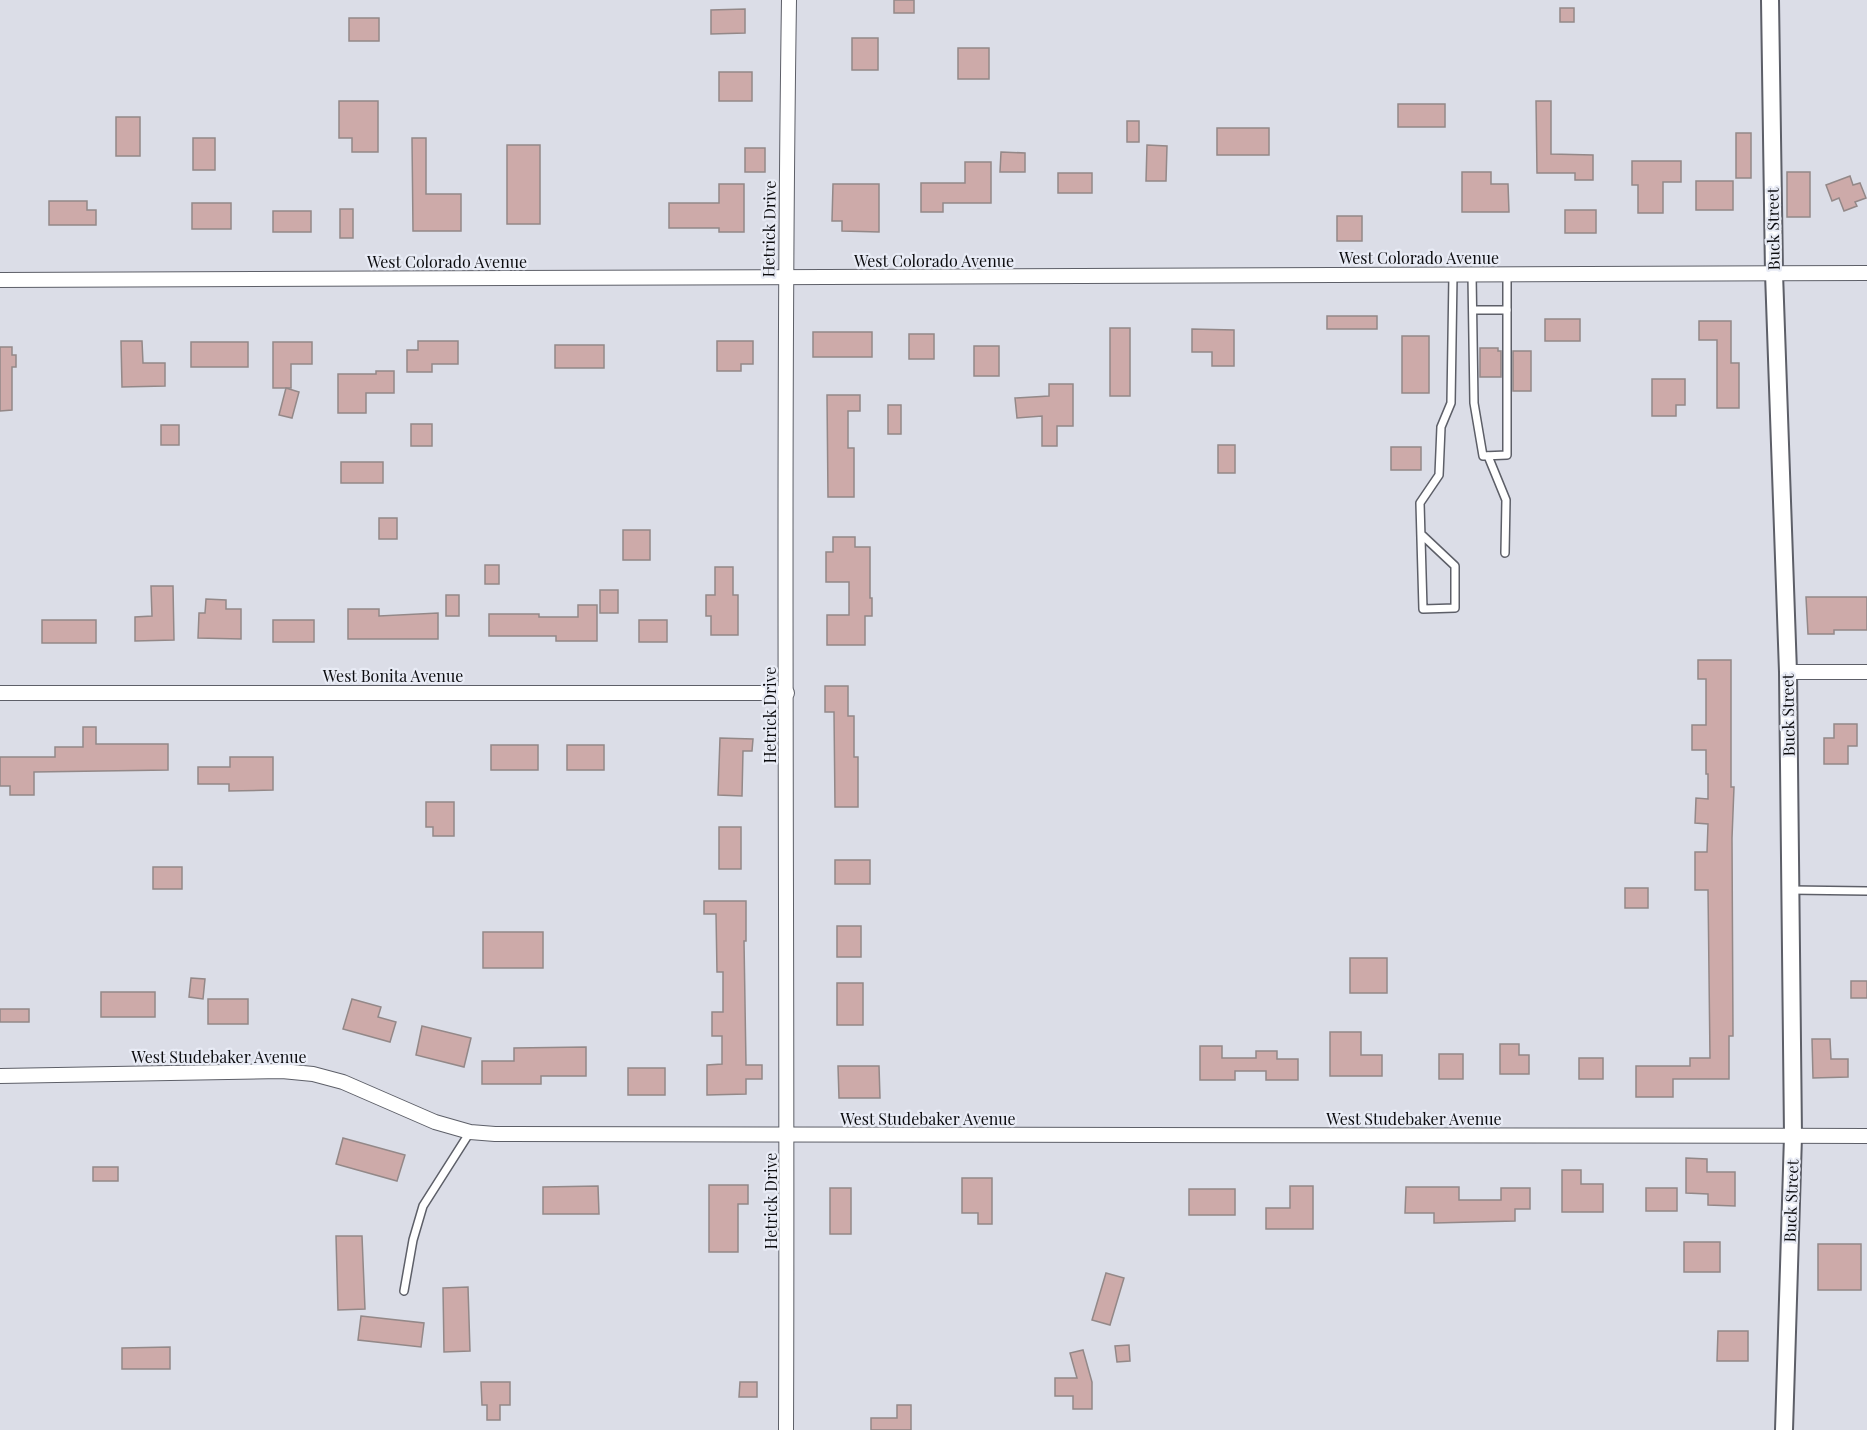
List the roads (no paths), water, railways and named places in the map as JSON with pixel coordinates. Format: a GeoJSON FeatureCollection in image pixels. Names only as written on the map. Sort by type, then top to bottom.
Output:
{"type":"FeatureCollection","features":[{"type":"Feature","properties":{"kind":"street","name":"Hetrick Drive"},"geometry":{"type":"LineString","coordinates":[[786,1430],[785,277],[789,0]]}},
{"type":"Feature","properties":{"kind":"street","name":"Buck Street"},"geometry":{"type":"LineString","coordinates":[[1770,0],[1774,273],[1788,672],[1793,1136],[1785,1430]]}},
{"type":"Feature","properties":{"kind":"street","name":"West Colorado Avenue"},"geometry":{"type":"LineString","coordinates":[[0,280],[1867,273]]}},
{"type":"Feature","properties":{"kind":"street"},"geometry":{"type":"LineString","coordinates":[[1788,672],[1867,672]]}},
{"type":"Feature","properties":{"kind":"street","name":"West Bonita Avenue"},"geometry":{"type":"LineString","coordinates":[[0,693],[787,693]]}},
{"type":"Feature","properties":{"kind":"street","name":"West Studebaker Avenue"},"geometry":{"type":"LineString","coordinates":[[0,1076],[282,1071],[314,1074],[343,1082],[435,1122],[470,1132],[787,1135],[1867,1136]]}},
{"type":"Feature","properties":{"kind":"lane"},"geometry":{"type":"LineString","coordinates":[[1472,275],[1474,403],[1483,456],[1488,456],[1507,455],[1507,274]]}},
{"type":"Feature","properties":{"kind":"lane"},"geometry":{"type":"LineString","coordinates":[[1421,534],[1455,566],[1455,608],[1423,609],[1420,503],[1439,475],[1441,427],[1451,403],[1453,275]]}},
{"type":"Feature","properties":{"kind":"lane"},"geometry":{"type":"LineString","coordinates":[[1473,310],[1507,310]]}},
{"type":"Feature","properties":{"kind":"lane"},"geometry":{"type":"LineString","coordinates":[[1488,456],[1506,500],[1505,553]]}},
{"type":"Feature","properties":{"kind":"lane"},"geometry":{"type":"LineString","coordinates":[[1790,890],[1867,891]]}},
{"type":"Feature","properties":{"kind":"lane"},"geometry":{"type":"LineString","coordinates":[[404,1291],[413,1239],[423,1206],[470,1132]]}}]}
